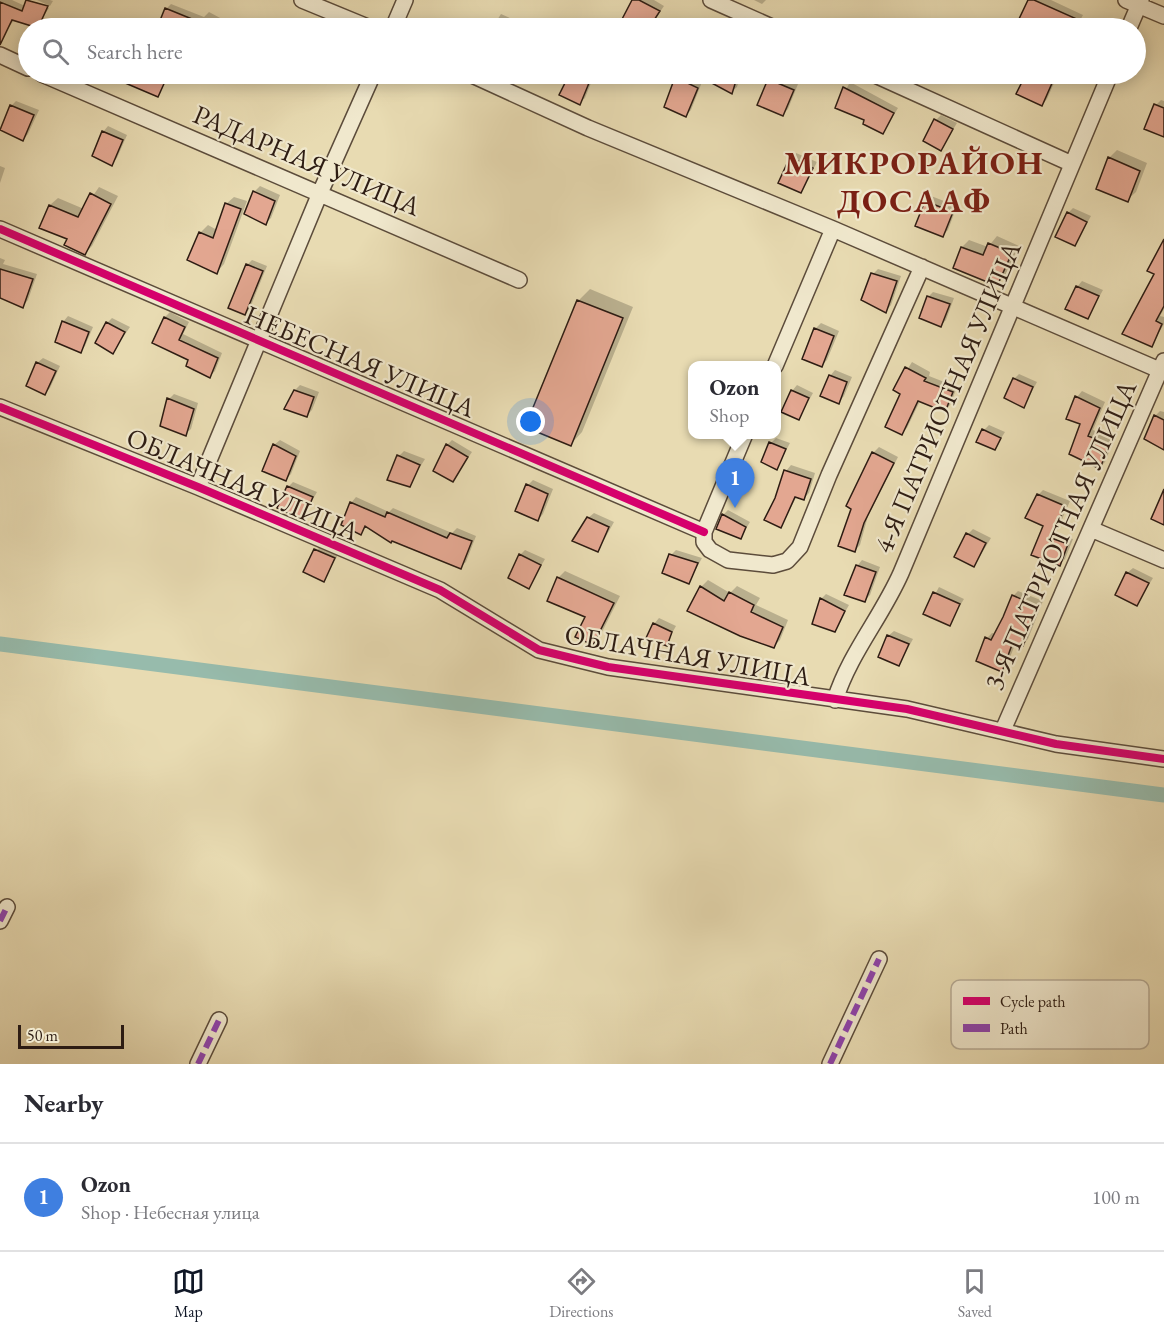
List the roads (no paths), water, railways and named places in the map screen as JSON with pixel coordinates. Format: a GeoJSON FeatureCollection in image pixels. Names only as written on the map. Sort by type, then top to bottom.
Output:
{"type":"FeatureCollection","features":[{"type":"Feature","properties":{"kind":"street"},"geometry":{"type":"LineString","coordinates":[[302,0],[346,18]]}},
{"type":"Feature","properties":{"kind":"street"},"geometry":{"type":"LineString","coordinates":[[397,18],[405,0]]}},
{"type":"Feature","properties":{"kind":"street"},"geometry":{"type":"LineString","coordinates":[[711,0],[752,18]]}},
{"type":"Feature","properties":{"kind":"street"},"geometry":{"type":"LineString","coordinates":[[1132,18],[1136,2],[1164,16]]}},
{"type":"Feature","properties":{"kind":"street"},"geometry":{"type":"LineString","coordinates":[[0,56],[18,64]]}},
{"type":"Feature","properties":{"kind":"street","name":"РАДАРНАЯ УЛИЦА"},"geometry":{"type":"LineString","coordinates":[[65,84],[519,280]]}},
{"type":"Feature","properties":{"kind":"street"},"geometry":{"type":"LineString","coordinates":[[198,487],[320,193],[369,84]]}},
{"type":"Feature","properties":{"kind":"street"},"geometry":{"type":"LineString","coordinates":[[492,84],[588,128],[1163,368]]}},
{"type":"Feature","properties":{"kind":"street"},"geometry":{"type":"LineString","coordinates":[[895,84],[1072,164]]}},
{"type":"Feature","properties":{"kind":"street","name":"4-Я ПАТРИОТНАЯ УЛИЦА"},"geometry":{"type":"LineString","coordinates":[[835,700],[854,654],[887,606],[1106,84]]}},
{"type":"Feature","properties":{"kind":"street","name":"НЕБЕСНАЯ УЛИЦА"},"geometry":{"type":"LineString","coordinates":[[0,228],[704,532]]}},
{"type":"Feature","properties":{"kind":"street"},"geometry":{"type":"LineString","coordinates":[[777,361],[833,229]]}},
{"type":"Feature","properties":{"kind":"street"},"geometry":{"type":"LineString","coordinates":[[743,439],[704,532],[704,542],[710,550],[728,560],[773,565],[787,561],[800,547],[829,475],[922,267]]}},
{"type":"Feature","properties":{"kind":"street","name":"3-Я ПАТРИОТНАЯ УЛИЦА"},"geometry":{"type":"LineString","coordinates":[[1002,730],[1163,368]]}},
{"type":"Feature","properties":{"kind":"street","name":"ОБЛАЧНАЯ УЛИЦА"},"geometry":{"type":"LineString","coordinates":[[0,407],[198,487],[440,590],[539,650],[608,668],[907,709],[1056,744],[1164,759]]}},
{"type":"Feature","properties":{"kind":"street"},"geometry":{"type":"LineString","coordinates":[[1091,529],[1164,560]]}},
{"type":"Feature","properties":{"kind":"street"},"geometry":{"type":"LineString","coordinates":[[830,1064],[879,959]]}},
{"type":"Feature","properties":{"kind":"street"},"geometry":{"type":"LineString","coordinates":[[198,1064],[219,1020]]}},
{"type":"Feature","properties":{"kind":"waterway"},"geometry":{"type":"LineString","coordinates":[[0,644],[1164,795]]}},
{"type":"Feature","properties":{"kind":"place","name":"Ozon"},"geometry":{"type":"Point","coordinates":[735,508]}},
{"type":"Feature","properties":{"kind":"district","name":"МИКРОРАЙОН ДОСААФ"},"geometry":{"type":"Point","coordinates":[914,181]}}]}
